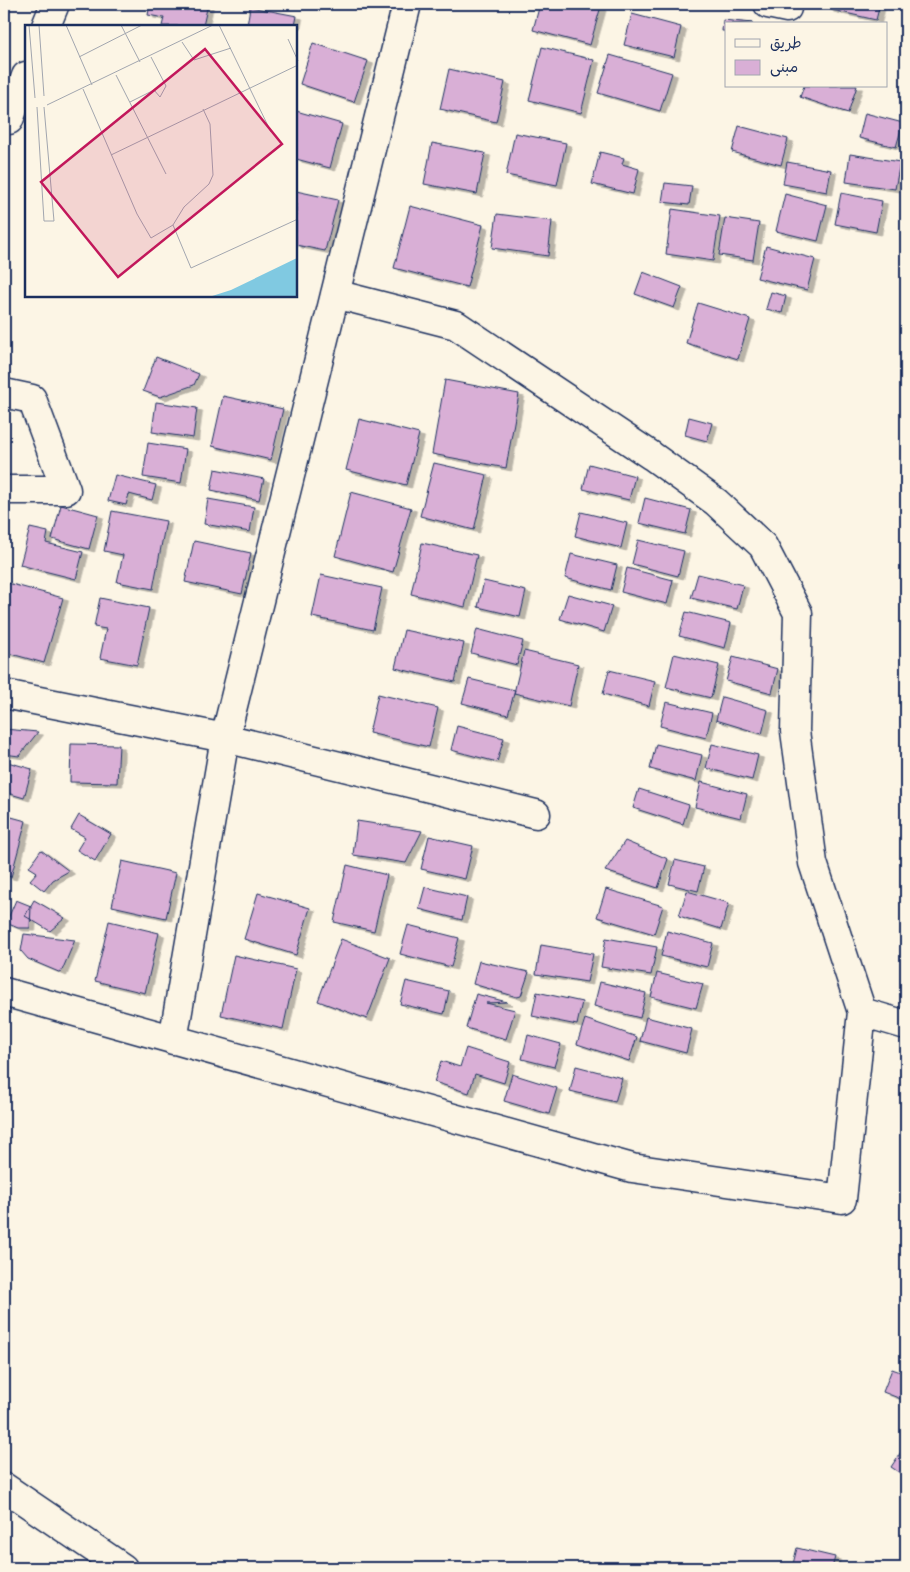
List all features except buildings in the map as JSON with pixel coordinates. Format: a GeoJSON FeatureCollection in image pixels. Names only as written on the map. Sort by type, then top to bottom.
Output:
{"type":"FeatureCollection","features":[{"type":"Feature","properties":{"kind":"street"},"geometry":{"type":"LineString","coordinates":[[46,25],[55,4]]}},
{"type":"Feature","properties":{"kind":"street"},"geometry":{"type":"LineString","coordinates":[[173,1040],[226,738],[407,4]]}},
{"type":"Feature","properties":{"kind":"street"},"geometry":{"type":"LineString","coordinates":[[4,119],[8,120],[25,78]]}},
{"type":"Feature","properties":{"kind":"street"},"geometry":{"type":"LineString","coordinates":[[4,992],[632,1168],[842,1198],[862,1012],[814,863],[795,730],[798,613],[763,546],[716,502],[456,325],[335,294]]}},
{"type":"Feature","properties":{"kind":"street"},"geometry":{"type":"LineString","coordinates":[[4,393],[32,399],[66,490],[4,490]]}},
{"type":"Feature","properties":{"kind":"street"},"geometry":{"type":"LineString","coordinates":[[4,694],[226,738],[536,814]]}},
{"type":"Feature","properties":{"kind":"street"},"geometry":{"type":"LineString","coordinates":[[862,1012],[906,1025]]}},
{"type":"Feature","properties":{"kind":"street"},"geometry":{"type":"LineString","coordinates":[[4,1487],[124,1568]]}}]}
